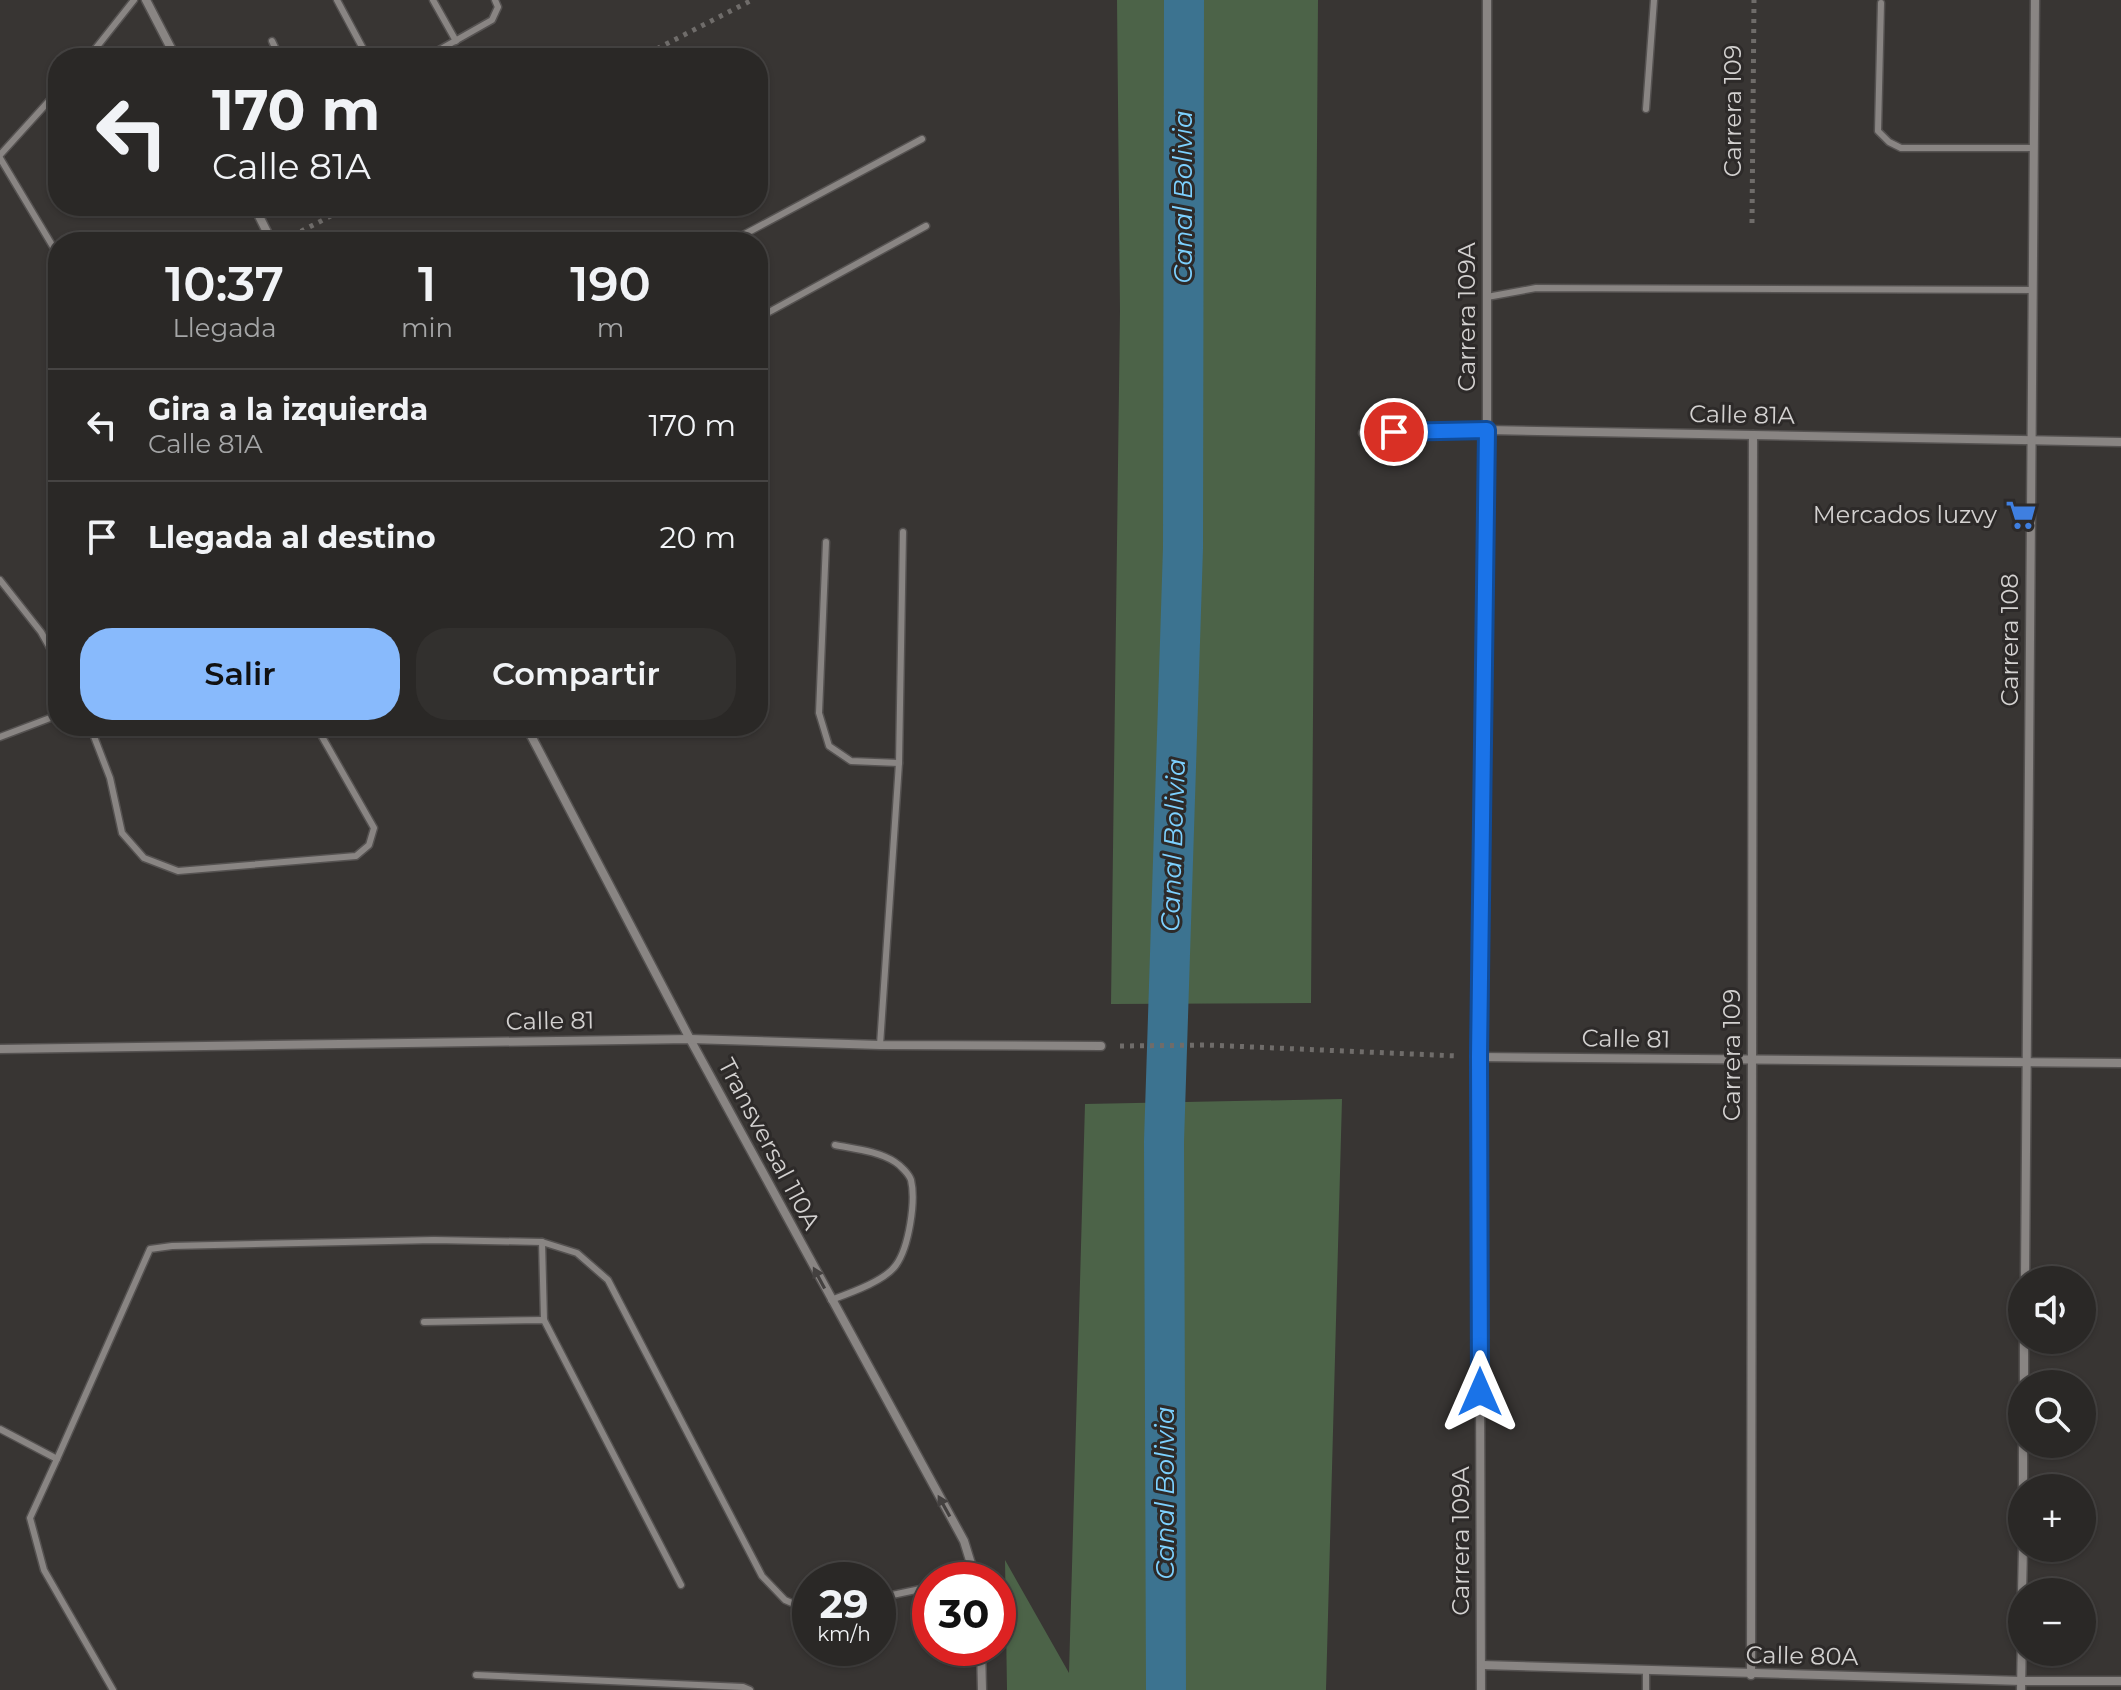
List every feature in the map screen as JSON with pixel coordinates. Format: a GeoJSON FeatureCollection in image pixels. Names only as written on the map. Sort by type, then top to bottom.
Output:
{"type":"FeatureCollection","features":[{"type":"Feature","properties":{"kind":"street"},"geometry":{"type":"LineString","coordinates":[[146,0],[171,48]]}},
{"type":"Feature","properties":{"kind":"street","name":"Carrera 109A"},"geometry":{"type":"LineString","coordinates":[[1481,1690],[1479,1057],[1487,430],[1487,0]]}},
{"type":"Feature","properties":{"kind":"street","name":"Carrera 108"},"geometry":{"type":"LineString","coordinates":[[2025,1266],[2035,0]]}},
{"type":"Feature","properties":{"kind":"street","name":"Calle 81A"},"geometry":{"type":"LineString","coordinates":[[1363,433],[1487,430],[2121,442]]}},
{"type":"Feature","properties":{"kind":"street","name":"Carrera 109"},"geometry":{"type":"LineString","coordinates":[[1751,1675],[1753,435]]}},
{"type":"Feature","properties":{"kind":"street","name":"Transversal 110A"},"geometry":{"type":"LineString","coordinates":[[531,736],[690,1039],[964,1541],[971,1562]]}},
{"type":"Feature","properties":{"kind":"street","name":"Calle 81"},"geometry":{"type":"LineString","coordinates":[[0,1049],[690,1039],[880,1045],[1101,1046]]}},
{"type":"Feature","properties":{"kind":"street","name":"Calle 81"},"geometry":{"type":"LineString","coordinates":[[1479,1057],[2121,1063]]}},
{"type":"Feature","properties":{"kind":"street","name":"Calle 80A"},"geometry":{"type":"LineString","coordinates":[[1482,1665],[2022,1686],[2121,1681]]}},
{"type":"Feature","properties":{"kind":"street"},"geometry":{"type":"LineString","coordinates":[[981,1666],[982,1690]]}},
{"type":"Feature","properties":{"kind":"lane"},"geometry":{"type":"LineString","coordinates":[[96,48],[134,0]]}},
{"type":"Feature","properties":{"kind":"lane"},"geometry":{"type":"LineString","coordinates":[[337,0],[363,48]]}},
{"type":"Feature","properties":{"kind":"lane"},"geometry":{"type":"LineString","coordinates":[[433,0],[456,41]]}},
{"type":"Feature","properties":{"kind":"lane"},"geometry":{"type":"LineString","coordinates":[[443,48],[492,20],[498,7],[495,0]]}},
{"type":"Feature","properties":{"kind":"lane"},"geometry":{"type":"LineString","coordinates":[[1646,109],[1654,0]]}},
{"type":"Feature","properties":{"kind":"lane"},"geometry":{"type":"LineString","coordinates":[[1881,3],[1878,131],[1889,142],[1901,148],[2034,148]]}},
{"type":"Feature","properties":{"kind":"lane"},"geometry":{"type":"LineString","coordinates":[[272,41],[275,48]]}},
{"type":"Feature","properties":{"kind":"lane"},"geometry":{"type":"LineString","coordinates":[[48,102],[0,157],[48,238]]}},
{"type":"Feature","properties":{"kind":"lane"},"geometry":{"type":"LineString","coordinates":[[749,232],[922,139]]}},
{"type":"Feature","properties":{"kind":"lane"},"geometry":{"type":"LineString","coordinates":[[768,313],[926,226]]}},
{"type":"Feature","properties":{"kind":"lane"},"geometry":{"type":"LineString","coordinates":[[1487,297],[1536,288],[2033,290]]}},
{"type":"Feature","properties":{"kind":"lane"},"geometry":{"type":"LineString","coordinates":[[880,1045],[899,763],[903,532]]}},
{"type":"Feature","properties":{"kind":"lane"},"geometry":{"type":"LineString","coordinates":[[826,542],[819,713],[829,746],[851,761],[899,763]]}},
{"type":"Feature","properties":{"kind":"lane"},"geometry":{"type":"LineString","coordinates":[[0,580],[48,644]]}},
{"type":"Feature","properties":{"kind":"lane"},"geometry":{"type":"LineString","coordinates":[[0,737],[48,719]]}},
{"type":"Feature","properties":{"kind":"lane"},"geometry":{"type":"LineString","coordinates":[[94,736],[110,778],[122,833],[144,858],[178,871],[356,856],[369,845],[374,828],[322,736]]}},
{"type":"Feature","properties":{"kind":"lane"},"geometry":{"type":"LineString","coordinates":[[831,1300],[868,1285],[896,1266],[906,1242],[912,1213],[911,1178],[898,1163],[881,1155],[835,1145]]}},
{"type":"Feature","properties":{"kind":"lane"},"geometry":{"type":"LineString","coordinates":[[113,1690],[44,1570],[30,1518],[150,1249],[172,1246],[434,1240],[542,1242],[577,1253],[608,1280],[762,1576],[785,1600],[792,1603]]}},
{"type":"Feature","properties":{"kind":"lane"},"geometry":{"type":"LineString","coordinates":[[542,1242],[544,1320],[681,1585]]}},
{"type":"Feature","properties":{"kind":"lane"},"geometry":{"type":"LineString","coordinates":[[424,1322],[544,1320]]}},
{"type":"Feature","properties":{"kind":"lane"},"geometry":{"type":"LineString","coordinates":[[0,1429],[57,1459]]}},
{"type":"Feature","properties":{"kind":"lane"},"geometry":{"type":"LineString","coordinates":[[1646,1672],[1646,1690]]}},
{"type":"Feature","properties":{"kind":"lane"},"geometry":{"type":"LineString","coordinates":[[476,1675],[743,1687],[750,1690]]}},
{"type":"Feature","properties":{"kind":"path"},"geometry":{"type":"LineString","coordinates":[[658,48],[752,0]]}},
{"type":"Feature","properties":{"kind":"path","name":"Carrera 109"},"geometry":{"type":"LineString","coordinates":[[1752,223],[1754,0]]}},
{"type":"Feature","properties":{"kind":"path"},"geometry":{"type":"LineString","coordinates":[[299,232],[331,216]]}},
{"type":"Feature","properties":{"kind":"path"},"geometry":{"type":"LineString","coordinates":[[1131,1046],[1207,1045],[1479,1057]]}},
{"type":"Feature","properties":{"kind":"green space"},"geometry":{"type":"Polygon","coordinates":[[[1117,0],[1318,0],[1311,1003],[1111,1004],[1120,311],[1117,0]]]}},
{"type":"Feature","properties":{"kind":"green space"},"geometry":{"type":"Polygon","coordinates":[[[1342,1099],[1326,1690],[1007,1690],[1007,1666],[1016,1666],[1016,1579],[1069,1673],[1085,1104],[1342,1099]]]}},
{"type":"Feature","properties":{"kind":"waterway","name":"Canal Bolivia"},"geometry":{"type":"LineString","coordinates":[[1166,1690],[1164,1142],[1183,548],[1184,0]]}},
{"type":"Feature","properties":{"kind":"place","name":"Mercados luzvy"},"geometry":{"type":"Point","coordinates":[2021,515]}},
{"type":"Feature","properties":{"kind":"route"},"geometry":{"type":"LineString","coordinates":[[1394,432],[1487,430],[1479,1057],[1480,1392]]}}]}
